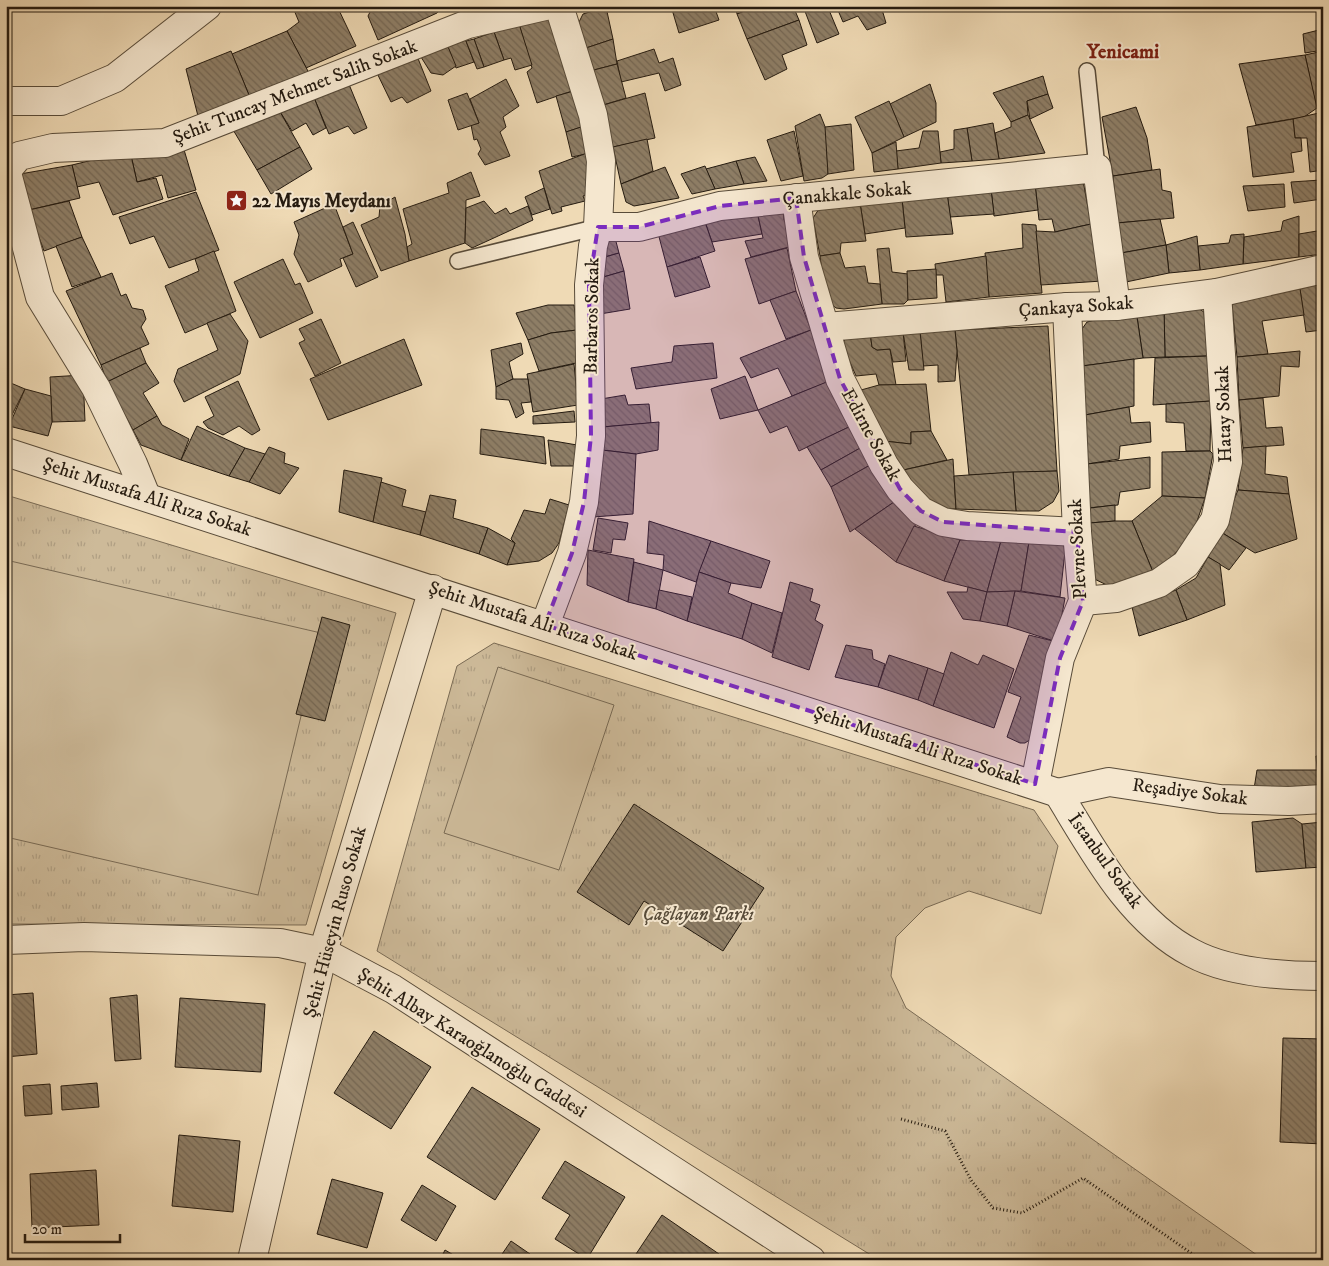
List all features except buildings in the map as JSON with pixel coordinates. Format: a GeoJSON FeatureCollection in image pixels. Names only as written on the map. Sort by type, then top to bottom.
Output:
{"type":"FeatureCollection","features":[{"type":"Feature","properties":{"kind":"street"},"geometry":{"type":"LineString","coordinates":[[6,101],[61,101],[115,78],[207,6]]}},
{"type":"Feature","properties":{"kind":"street","name":"Şehit Tuncay Mehmet Salih Sokak"},"geometry":{"type":"LineString","coordinates":[[6,170],[19,156],[53,148],[165,142],[465,15],[545,6]]}},
{"type":"Feature","properties":{"kind":"street","name":"Barbaros Sokak"},"geometry":{"type":"LineString","coordinates":[[545,625],[572,553],[584,502],[591,436],[589,285],[593,246],[598,227],[601,160],[593,116],[559,6]]}},
{"type":"Feature","properties":{"kind":"street"},"geometry":{"type":"LineString","coordinates":[[1097,168],[1116,306]]}},
{"type":"Feature","properties":{"kind":"street","name":"Çanakkale Sokak"},"geometry":{"type":"LineString","coordinates":[[598,227],[639,227],[720,206],[1097,168]]}},
{"type":"Feature","properties":{"kind":"street"},"geometry":{"type":"LineString","coordinates":[[6,170],[40,298],[96,388],[133,464],[146,496]]}},
{"type":"Feature","properties":{"kind":"street","name":"Edirne Sokak"},"geometry":{"type":"LineString","coordinates":[[796,198],[804,257],[840,379],[880,456],[900,489],[921,511],[944,522],[967,526],[1077,532]]}},
{"type":"Feature","properties":{"kind":"street","name":"Çankaya Sokak"},"geometry":{"type":"LineString","coordinates":[[826,327],[1067,307],[1116,306],[1217,293],[1323,269]]}},
{"type":"Feature","properties":{"kind":"street","name":"Hatay Sokak"},"geometry":{"type":"LineString","coordinates":[[1083,602],[1116,598],[1160,582],[1186,564],[1215,520],[1228,462],[1217,293]]}},
{"type":"Feature","properties":{"kind":"street","name":"Plevne Sokak"},"geometry":{"type":"LineString","coordinates":[[1047,788],[1060,658],[1083,602],[1077,532],[1067,307]]}},
{"type":"Feature","properties":{"kind":"street","name":"Şehit Mustafa Ali Rıza Sokak"},"geometry":{"type":"LineString","coordinates":[[6,452],[1047,788]]}},
{"type":"Feature","properties":{"kind":"street","name":"Şehit Hüseyin Ruso Sokak"},"geometry":{"type":"LineString","coordinates":[[252,1260],[324,952],[433,589]]}},
{"type":"Feature","properties":{"kind":"street","name":"Reşadiye Sokak"},"geometry":{"type":"LineString","coordinates":[[1047,788],[1109,782],[1220,800],[1289,801],[1323,799]]}},
{"type":"Feature","properties":{"kind":"street","name":"İstanbul Sokak"},"geometry":{"type":"LineString","coordinates":[[1047,788],[1127,897],[1158,929],[1192,953],[1236,968],[1303,976],[1323,976]]}},
{"type":"Feature","properties":{"kind":"street","name":"Şehit Albay Karaoğlanoğlu Caddesi"},"geometry":{"type":"LineString","coordinates":[[6,940],[84,937],[280,943],[324,952],[394,989],[811,1260]]}},
{"type":"Feature","properties":{"kind":"lane"},"geometry":{"type":"LineString","coordinates":[[1087,71],[1097,168]]}},
{"type":"Feature","properties":{"kind":"lane"},"geometry":{"type":"LineString","coordinates":[[458,262],[598,227]]}},
{"type":"Feature","properties":{"kind":"path"},"geometry":{"type":"LineString","coordinates":[[901,1118],[945,1131],[972,1180],[993,1208],[1022,1213],[1083,1178],[1201,1260]]}},
{"type":"Feature","properties":{"kind":"highlighted area"},"geometry":{"type":"Polygon","coordinates":[[[796,198],[804,257],[840,379],[900,489],[921,511],[943,522],[1077,532],[1083,601],[1060,658],[1035,784],[545,625],[572,553],[584,502],[591,436],[589,285],[598,227],[639,227],[720,206],[796,198]]]}},
{"type":"Feature","properties":{"kind":"green space"},"geometry":{"type":"Polygon","coordinates":[[[6,495],[396,613],[306,925],[6,924],[6,495]]]}},
{"type":"Feature","properties":{"kind":"green space"},"geometry":{"type":"Polygon","coordinates":[[[6,560],[321,633],[258,895],[6,837],[6,560]]]}},
{"type":"Feature","properties":{"kind":"green space","name":"Çağlayan Parkı"},"geometry":{"type":"Polygon","coordinates":[[[494,643],[1034,810],[1058,846],[1041,914],[969,891],[925,908],[896,937],[891,976],[906,1008],[1264,1260],[879,1260],[377,951],[457,666],[494,643]]]}},
{"type":"Feature","properties":{"kind":"green space"},"geometry":{"type":"Polygon","coordinates":[[[498,667],[614,705],[559,870],[444,833],[498,667]]]}},
{"type":"Feature","properties":{"kind":"place","name":"22 Mayıs Meydanı"},"geometry":{"type":"Point","coordinates":[236,201]}},
{"type":"Feature","properties":{"kind":"district","name":"Yenicami"},"geometry":{"type":"Point","coordinates":[1123,52]}}]}
